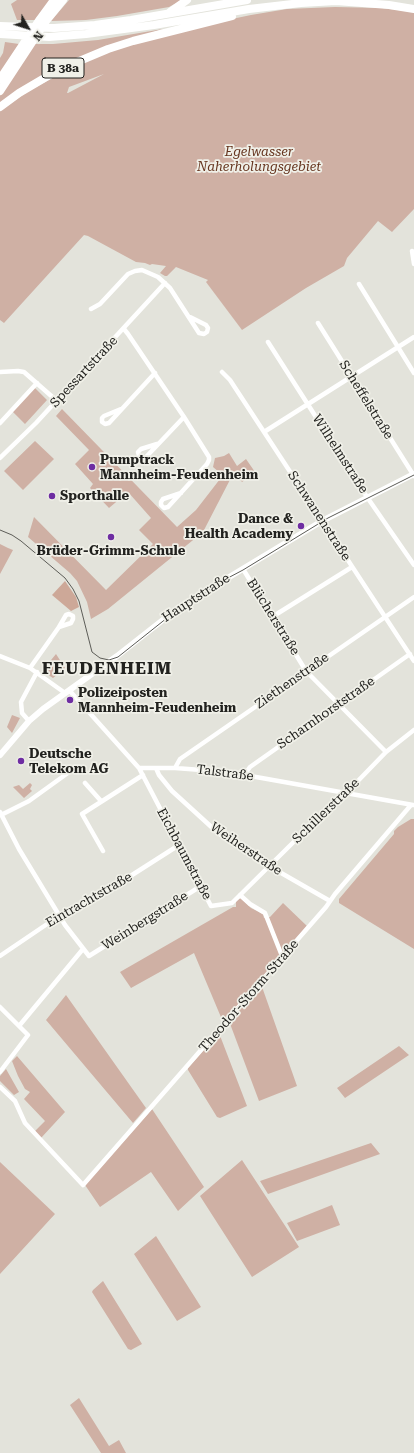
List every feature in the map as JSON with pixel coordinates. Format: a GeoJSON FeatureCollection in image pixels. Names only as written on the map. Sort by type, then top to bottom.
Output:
{"type":"FeatureCollection","features":[{"type":"Feature","properties":{"kind":"highway"},"geometry":{"type":"LineString","coordinates":[[0,79],[40,18],[54,0]]}},
{"type":"Feature","properties":{"kind":"highway","name":"B 38a"},"geometry":{"type":"LineString","coordinates":[[0,91],[46,22],[63,0]]}},
{"type":"Feature","properties":{"kind":"highway"},"geometry":{"type":"LineString","coordinates":[[165,14],[187,0]]}},
{"type":"Feature","properties":{"kind":"highway"},"geometry":{"type":"LineString","coordinates":[[0,26],[54,28],[109,23],[247,0]]}},
{"type":"Feature","properties":{"kind":"highway","name":"B 38a"},"geometry":{"type":"LineString","coordinates":[[0,34],[49,37],[117,31],[249,9],[301,3],[336,1],[389,5],[414,9]]}},
{"type":"Feature","properties":{"kind":"highway","name":"B 38a"},"geometry":{"type":"LineString","coordinates":[[0,107],[40,81],[90,56],[133,41],[234,16],[249,9]]}},
{"type":"Feature","properties":{"kind":"street"},"geometry":{"type":"LineString","coordinates":[[412,251],[414,264]]}},
{"type":"Feature","properties":{"kind":"street"},"geometry":{"type":"LineString","coordinates":[[91,308],[100,304],[128,274],[142,270],[165,283],[190,317]]}},
{"type":"Feature","properties":{"kind":"street","name":"Spessartstraße"},"geometry":{"type":"LineString","coordinates":[[0,458],[57,401],[165,283]]}},
{"type":"Feature","properties":{"kind":"street"},"geometry":{"type":"LineString","coordinates":[[359,284],[414,373]]}},
{"type":"Feature","properties":{"kind":"street","name":"Scheffelstraße"},"geometry":{"type":"LineString","coordinates":[[318,323],[414,475]]}},
{"type":"Feature","properties":{"kind":"street"},"geometry":{"type":"LineString","coordinates":[[124,329],[184,416],[209,456],[209,460],[181,493]]}},
{"type":"Feature","properties":{"kind":"street"},"geometry":{"type":"LineString","coordinates":[[264,432],[414,337]]}},
{"type":"Feature","properties":{"kind":"street","name":"Wilhelmstraße"},"geometry":{"type":"LineString","coordinates":[[268,342],[414,566]]}},
{"type":"Feature","properties":{"kind":"street"},"geometry":{"type":"LineString","coordinates":[[0,372],[21,371],[26,373],[57,401]]}},
{"type":"Feature","properties":{"kind":"street","name":"Schwanenstraße"},"geometry":{"type":"LineString","coordinates":[[222,372],[230,380],[414,661]]}},
{"type":"Feature","properties":{"kind":"street"},"geometry":{"type":"LineString","coordinates":[[121,409],[155,373]]}},
{"type":"Feature","properties":{"kind":"street"},"geometry":{"type":"LineString","coordinates":[[0,423],[37,384]]}},
{"type":"Feature","properties":{"kind":"street"},"geometry":{"type":"LineString","coordinates":[[157,444],[184,416]]}},
{"type":"Feature","properties":{"kind":"street","name":"Hauptstraße"},"geometry":{"type":"LineString","coordinates":[[0,755],[29,721],[42,709],[117,656],[178,608],[322,520],[414,475]]}},
{"type":"Feature","properties":{"kind":"street"},"geometry":{"type":"LineString","coordinates":[[272,617],[352,567]]}},
{"type":"Feature","properties":{"kind":"street","name":"Blücherstraße"},"geometry":{"type":"LineString","coordinates":[[242,569],[306,671],[386,752]]}},
{"type":"Feature","properties":{"kind":"street","name":"Ziethenstraße"},"geometry":{"type":"LineString","coordinates":[[175,768],[180,759],[414,597]]}},
{"type":"Feature","properties":{"kind":"street"},"geometry":{"type":"LineString","coordinates":[[30,668],[59,626]]}},
{"type":"Feature","properties":{"kind":"street","name":"Scharnhorststraße"},"geometry":{"type":"LineString","coordinates":[[245,774],[250,767],[410,654]]}},
{"type":"Feature","properties":{"kind":"street"},"geometry":{"type":"LineString","coordinates":[[0,656],[30,668],[67,691],[139,768]]}},
{"type":"Feature","properties":{"kind":"street"},"geometry":{"type":"LineString","coordinates":[[29,721],[22,713],[21,702],[37,672]]}},
{"type":"Feature","properties":{"kind":"street","name":"Schillerstraße"},"geometry":{"type":"LineString","coordinates":[[240,895],[386,752],[414,730]]}},
{"type":"Feature","properties":{"kind":"street","name":"Talstraße"},"geometry":{"type":"LineString","coordinates":[[139,768],[175,768],[245,774],[412,805]]}},
{"type":"Feature","properties":{"kind":"street","name":"Eichbaumstraße"},"geometry":{"type":"LineString","coordinates":[[139,768],[211,906],[232,903],[240,895]]}},
{"type":"Feature","properties":{"kind":"street","name":"Weiherstraße"},"geometry":{"type":"LineString","coordinates":[[156,768],[159,776],[172,791],[218,833],[269,866],[330,901]]}},
{"type":"Feature","properties":{"kind":"street"},"geometry":{"type":"LineString","coordinates":[[72,770],[29,801],[1,814],[22,855],[83,949]]}},
{"type":"Feature","properties":{"kind":"street"},"geometry":{"type":"LineString","coordinates":[[103,851],[82,814],[143,775]]}},
{"type":"Feature","properties":{"kind":"street"},"geometry":{"type":"LineString","coordinates":[[85,783],[102,800]]}},
{"type":"Feature","properties":{"kind":"street","name":"Theodor-Storm-Straße"},"geometry":{"type":"LineString","coordinates":[[0,1087],[15,1101],[26,1123],[83,1184],[326,907],[334,894],[412,805]]}},
{"type":"Feature","properties":{"kind":"street","name":"Eintrachtstraße"},"geometry":{"type":"LineString","coordinates":[[0,956],[56,918],[66,916],[82,907],[180,845]]}},
{"type":"Feature","properties":{"kind":"street","name":"Weinbergstraße"},"geometry":{"type":"LineString","coordinates":[[19,1026],[83,949],[89,956],[201,886]]}},
{"type":"Feature","properties":{"kind":"street"},"geometry":{"type":"LineString","coordinates":[[240,895],[250,904],[265,913],[282,956]]}},
{"type":"Feature","properties":{"kind":"street"},"geometry":{"type":"LineString","coordinates":[[0,1007],[28,1035],[0,1072]]}},
{"type":"Feature","properties":{"kind":"green space"},"geometry":{"type":"Polygon","coordinates":[[[17,0],[50,0],[35,20],[17,20],[11,4],[17,0]]]}},
{"type":"Feature","properties":{"kind":"green space"},"geometry":{"type":"Polygon","coordinates":[[[69,0],[182,0],[169,7],[117,16],[86,20],[51,21],[69,0]]]}},
{"type":"Feature","properties":{"kind":"green space","name":"Egelwasser Naherholungsgebiet"},"geometry":{"type":"Polygon","coordinates":[[[335,7],[382,8],[414,12],[414,209],[392,232],[378,221],[347,258],[344,266],[306,288],[242,330],[206,282],[208,280],[176,267],[167,276],[165,276],[160,273],[166,266],[136,262],[84,235],[4,323],[0,320],[0,111],[27,92],[78,64],[137,42],[208,24],[287,9],[335,7]],[[104,74],[69,87],[68,93],[104,74]]]}},
{"type":"Feature","properties":{"kind":"green space"},"geometry":{"type":"Polygon","coordinates":[[[163,29],[92,52],[0,104],[0,94],[34,44],[98,40],[163,29]]]}},
{"type":"Feature","properties":{"kind":"green space"},"geometry":{"type":"Polygon","coordinates":[[[5,42],[19,44],[0,74],[0,58],[3,53],[5,42]]]}},
{"type":"Feature","properties":{"kind":"green space"},"geometry":{"type":"Polygon","coordinates":[[[34,387],[47,400],[25,424],[12,411],[34,387]]]}},
{"type":"Feature","properties":{"kind":"green space"},"geometry":{"type":"Polygon","coordinates":[[[62,409],[177,527],[196,510],[220,479],[220,473],[213,467],[215,458],[229,453],[237,466],[246,459],[255,472],[242,482],[234,472],[203,532],[108,609],[91,619],[87,602],[77,581],[70,573],[28,537],[34,517],[106,590],[153,544],[139,530],[151,518],[128,492],[109,508],[90,488],[93,484],[75,464],[89,450],[56,416],[62,409]]]}},
{"type":"Feature","properties":{"kind":"green space"},"geometry":{"type":"Polygon","coordinates":[[[35,441],[54,459],[23,490],[4,471],[35,441]]]}},
{"type":"Feature","properties":{"kind":"green space"},"geometry":{"type":"Polygon","coordinates":[[[0,544],[13,550],[0,574],[0,544]]]}},
{"type":"Feature","properties":{"kind":"green space"},"geometry":{"type":"Polygon","coordinates":[[[56,654],[65,668],[53,678],[42,671],[56,654]]]}},
{"type":"Feature","properties":{"kind":"green space"},"geometry":{"type":"Polygon","coordinates":[[[12,715],[20,718],[12,733],[7,727],[12,715]]]}},
{"type":"Feature","properties":{"kind":"green space"},"geometry":{"type":"Polygon","coordinates":[[[30,783],[32,785],[30,789],[32,791],[24,798],[13,787],[19,785],[23,789],[30,783]]]}},
{"type":"Feature","properties":{"kind":"green space"},"geometry":{"type":"Polygon","coordinates":[[[411,819],[414,819],[414,949],[339,903],[339,899],[394,834],[394,831],[411,819]]]}},
{"type":"Feature","properties":{"kind":"green space"},"geometry":{"type":"Polygon","coordinates":[[[241,898],[251,908],[263,914],[264,918],[270,917],[283,903],[307,926],[223,1022],[194,953],[131,988],[120,972],[233,907],[236,907],[236,901],[241,898]]]}},
{"type":"Feature","properties":{"kind":"green space"},"geometry":{"type":"Polygon","coordinates":[[[261,984],[297,1086],[259,1101],[229,1021],[261,984]]]}},
{"type":"Feature","properties":{"kind":"green space"},"geometry":{"type":"Polygon","coordinates":[[[66,995],[146,1108],[133,1123],[46,1020],[66,995]]]}},
{"type":"Feature","properties":{"kind":"green space"},"geometry":{"type":"Polygon","coordinates":[[[219,1033],[247,1106],[220,1118],[217,1117],[188,1070],[188,1068],[219,1033]]]}},
{"type":"Feature","properties":{"kind":"green space"},"geometry":{"type":"Polygon","coordinates":[[[399,1046],[409,1055],[345,1098],[337,1088],[399,1046]]]}},
{"type":"Feature","properties":{"kind":"green space"},"geometry":{"type":"Polygon","coordinates":[[[17,1056],[65,1112],[41,1138],[35,1131],[45,1121],[24,1099],[30,1092],[25,1089],[12,1061],[17,1056]]]}},
{"type":"Feature","properties":{"kind":"green space"},"geometry":{"type":"Polygon","coordinates":[[[6,1069],[19,1092],[14,1095],[0,1081],[0,1076],[6,1069]]]}},
{"type":"Feature","properties":{"kind":"green space"},"geometry":{"type":"Polygon","coordinates":[[[152,1109],[204,1187],[178,1211],[151,1172],[100,1207],[85,1185],[152,1109]]]}},
{"type":"Feature","properties":{"kind":"green space"},"geometry":{"type":"Polygon","coordinates":[[[371,1143],[380,1154],[268,1194],[260,1181],[371,1143]]]}},
{"type":"Feature","properties":{"kind":"green space"},"geometry":{"type":"Polygon","coordinates":[[[242,1160],[299,1247],[252,1277],[200,1196],[242,1160]]]}},
{"type":"Feature","properties":{"kind":"green space"},"geometry":{"type":"Polygon","coordinates":[[[0,1162],[55,1214],[0,1274],[0,1162]]]}},
{"type":"Feature","properties":{"kind":"green space"},"geometry":{"type":"Polygon","coordinates":[[[332,1205],[340,1225],[297,1241],[287,1223],[332,1205]]]}},
{"type":"Feature","properties":{"kind":"green space"},"geometry":{"type":"Polygon","coordinates":[[[156,1236],[201,1307],[177,1321],[134,1254],[156,1236]]]}},
{"type":"Feature","properties":{"kind":"green space"},"geometry":{"type":"Polygon","coordinates":[[[103,1281],[142,1344],[131,1350],[128,1349],[92,1292],[103,1281]]]}},
{"type":"Feature","properties":{"kind":"green space"},"geometry":{"type":"Polygon","coordinates":[[[79,1398],[109,1446],[119,1440],[126,1453],[101,1453],[70,1405],[79,1398]]]}},
{"type":"Feature","properties":{"kind":"shaded area"},"geometry":{"type":"Polygon","coordinates":[[[65,581],[76,597],[79,607],[71,611],[52,595],[65,581]]]}},
{"type":"Feature","properties":{"kind":"tram line"},"geometry":{"type":"LineString","coordinates":[[0,530],[21,541],[65,578],[79,601],[92,652],[100,658],[109,660],[118,657],[177,610],[226,579],[328,518],[414,475]]}},
{"type":"Feature","properties":{"kind":"place","name":"Pumptrack Mannheim-Feudenheim"},"geometry":{"type":"Point","coordinates":[92,467]}},
{"type":"Feature","properties":{"kind":"place","name":"Sporthalle"},"geometry":{"type":"Point","coordinates":[52,496]}},
{"type":"Feature","properties":{"kind":"place","name":"Dance & Health Academy"},"geometry":{"type":"Point","coordinates":[301,526]}},
{"type":"Feature","properties":{"kind":"place","name":"Brüder-Grimm-Schule"},"geometry":{"type":"Point","coordinates":[111,537]}},
{"type":"Feature","properties":{"kind":"place","name":"Polizeiposten Mannheim-Feudenheim"},"geometry":{"type":"Point","coordinates":[70,700]}},
{"type":"Feature","properties":{"kind":"place","name":"Deutsche Telekom AG"},"geometry":{"type":"Point","coordinates":[21,761]}},
{"type":"Feature","properties":{"kind":"district","name":"FEUDENHEIM"},"geometry":{"type":"Point","coordinates":[107,669]}}]}
